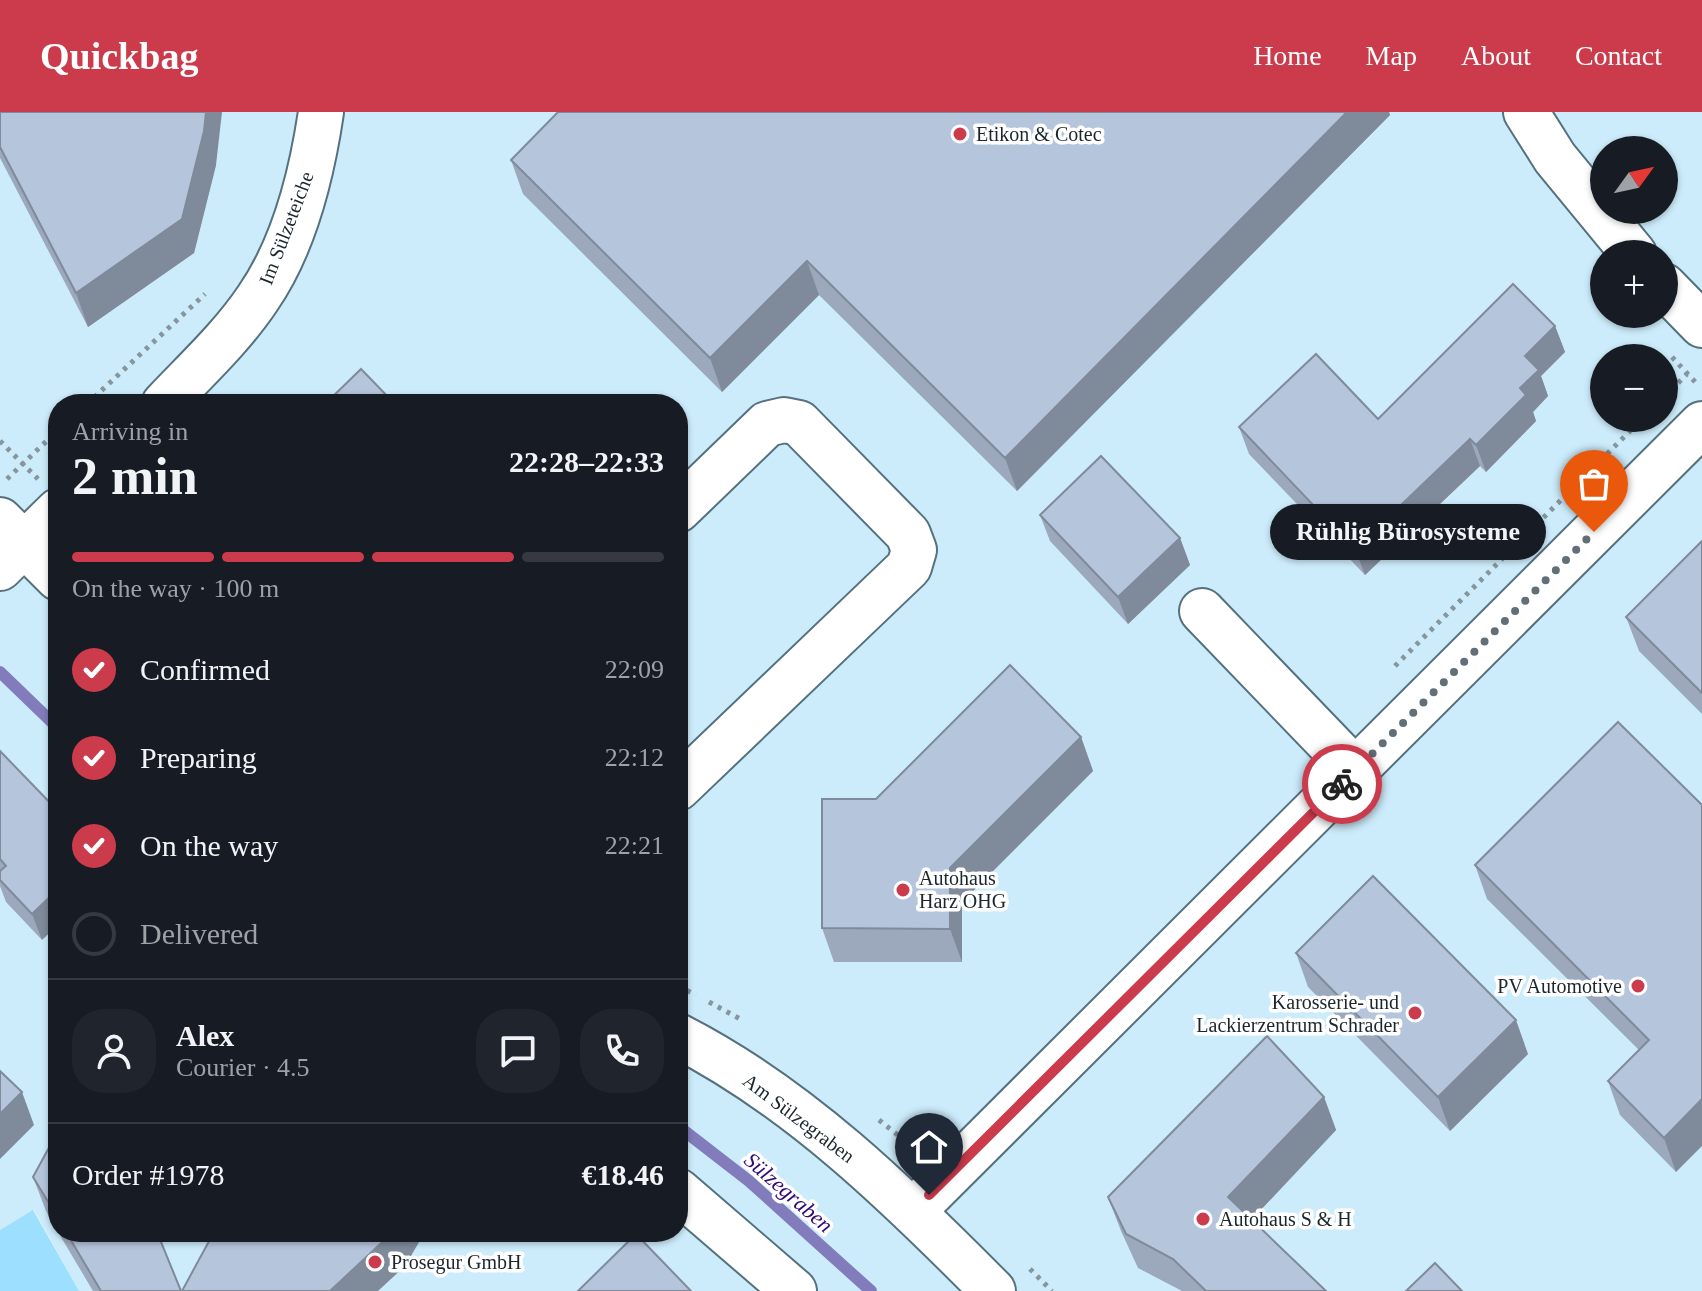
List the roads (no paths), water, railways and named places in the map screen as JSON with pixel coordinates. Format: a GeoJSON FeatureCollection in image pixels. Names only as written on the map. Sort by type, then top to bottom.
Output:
{"type":"FeatureCollection","features":[{"type":"Feature","properties":{"kind":"street","name":"Im Sülzeteiche"},"geometry":{"type":"LineString","coordinates":[[173,394],[260,296],[301,199],[321,112]]}},
{"type":"Feature","properties":{"kind":"street"},"geometry":{"type":"LineString","coordinates":[[1526,112],[1555,158],[1622,240]]}},
{"type":"Feature","properties":{"kind":"street"},"geometry":{"type":"LineString","coordinates":[[1678,300],[1702,325]]}},
{"type":"Feature","properties":{"kind":"street"},"geometry":{"type":"LineString","coordinates":[[688,500],[767,424],[784,420],[799,423],[908,534],[914,550],[909,567],[688,778]]}},
{"type":"Feature","properties":{"kind":"street"},"geometry":{"type":"LineString","coordinates":[[914,1210],[1702,424]]}},
{"type":"Feature","properties":{"kind":"street"},"geometry":{"type":"LineString","coordinates":[[48,497],[8,545],[48,571]]}},
{"type":"Feature","properties":{"kind":"street"},"geometry":{"type":"LineString","coordinates":[[1202,611],[1355,770]]}},
{"type":"Feature","properties":{"kind":"street","name":"Am Sülzegraben"},"geometry":{"type":"LineString","coordinates":[[688,1041],[708,1051],[813,1125],[914,1210],[993,1291]]}},
{"type":"Feature","properties":{"kind":"street"},"geometry":{"type":"LineString","coordinates":[[688,1200],[794,1291]]}},
{"type":"Feature","properties":{"kind":"waterway","name":"Sülzegraben"},"geometry":{"type":"LineString","coordinates":[[0,672],[48,718]]}},
{"type":"Feature","properties":{"kind":"waterway","name":"Sülzegraben"},"geometry":{"type":"LineString","coordinates":[[688,1134],[749,1181],[871,1291]]}},
{"type":"Feature","properties":{"kind":"place","name":"Etikon & Cotec"},"geometry":{"type":"Point","coordinates":[960,134]}},
{"type":"Feature","properties":{"kind":"place","name":"Rühlig Bürosysteme"},"geometry":{"type":"Point","coordinates":[1594,532]}},
{"type":"Feature","properties":{"kind":"place","name":"Autohaus Harz OHG"},"geometry":{"type":"Point","coordinates":[903,890]}},
{"type":"Feature","properties":{"kind":"place","name":"PV Automotive"},"geometry":{"type":"Point","coordinates":[1638,986]}},
{"type":"Feature","properties":{"kind":"place","name":"Karosserie- und Lackierzentrum Schrader"},"geometry":{"type":"Point","coordinates":[1415,1013]}},
{"type":"Feature","properties":{"kind":"place","name":"Autohaus S & H"},"geometry":{"type":"Point","coordinates":[1203,1219]}},
{"type":"Feature","properties":{"kind":"place","name":"Prosegur GmbH"},"geometry":{"type":"Point","coordinates":[375,1262]}}]}
